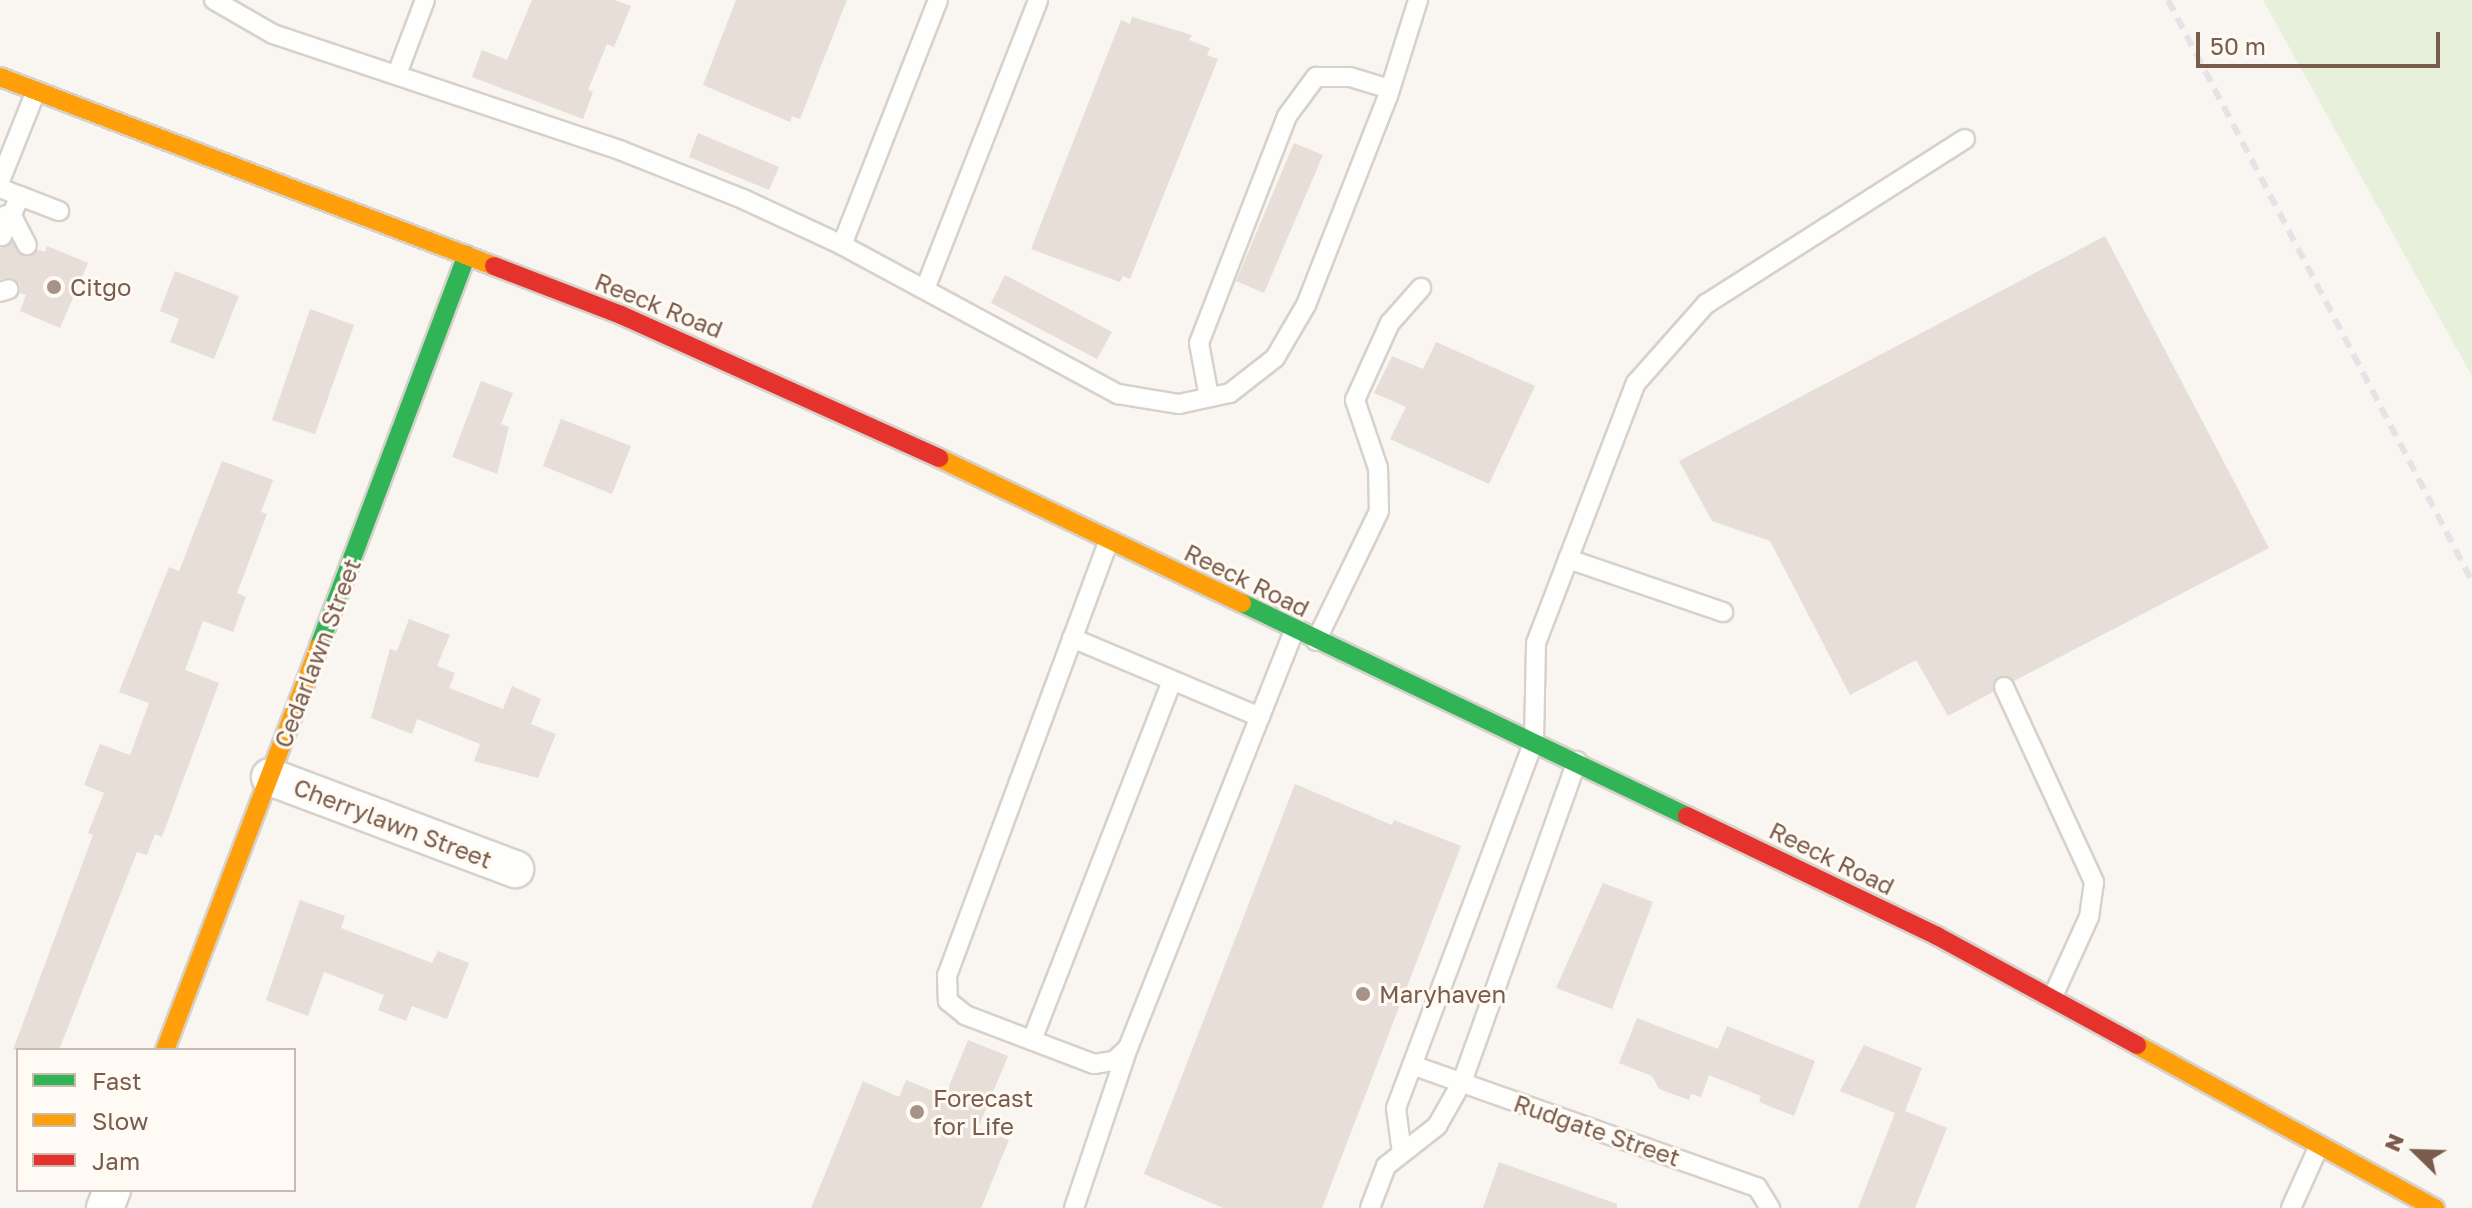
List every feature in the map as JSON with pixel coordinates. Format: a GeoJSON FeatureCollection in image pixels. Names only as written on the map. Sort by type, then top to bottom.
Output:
{"type":"FeatureCollection","features":[{"type":"Feature","properties":{"kind":"street","name":"Reeck Road"},"geometry":{"type":"LineString","coordinates":[[0,77],[467,255],[760,373],[1110,537],[1316,641],[1577,761],[2053,996],[2435,1208]]}},
{"type":"Feature","properties":{"kind":"street","name":"Cedarlawn Street"},"geometry":{"type":"LineString","coordinates":[[166,1048],[467,255]]}},
{"type":"Feature","properties":{"kind":"street","name":"Cherrylawn Street"},"geometry":{"type":"LineString","coordinates":[[270,777],[515,869]]}},
{"type":"Feature","properties":{"kind":"lane"},"geometry":{"type":"LineString","coordinates":[[214,0],[273,34],[622,151],[842,245],[1118,394],[1179,404],[1230,393],[1275,358],[1306,305],[1390,89],[1418,0]]}},
{"type":"Feature","properties":{"kind":"lane"},"geometry":{"type":"LineString","coordinates":[[397,74],[425,0]]}},
{"type":"Feature","properties":{"kind":"lane"},"geometry":{"type":"LineString","coordinates":[[842,245],[938,0]]}},
{"type":"Feature","properties":{"kind":"lane"},"geometry":{"type":"LineString","coordinates":[[925,289],[1038,0]]}},
{"type":"Feature","properties":{"kind":"lane"},"geometry":{"type":"LineString","coordinates":[[1209,397],[1199,343],[1287,116],[1316,77],[1350,77],[1390,89]]}},
{"type":"Feature","properties":{"kind":"lane"},"geometry":{"type":"LineString","coordinates":[[0,181],[36,91]]}},
{"type":"Feature","properties":{"kind":"lane"},"geometry":{"type":"LineString","coordinates":[[1402,1153],[1396,1108],[1534,741],[1536,643],[1636,383],[1706,304],[1965,139]]}},
{"type":"Feature","properties":{"kind":"lane"},"geometry":{"type":"LineString","coordinates":[[0,188],[59,211]]}},
{"type":"Feature","properties":{"kind":"lane"},"geometry":{"type":"LineString","coordinates":[[20,196],[4,222],[27,245]]}},
{"type":"Feature","properties":{"kind":"lane"},"geometry":{"type":"LineString","coordinates":[[1316,641],[1379,511],[1378,468],[1355,400],[1390,323],[1421,288]]}},
{"type":"Feature","properties":{"kind":"lane"},"geometry":{"type":"LineString","coordinates":[[1110,537],[947,976],[948,1001],[965,1015],[1094,1064],[1114,1061],[1128,1048]]}},
{"type":"Feature","properties":{"kind":"lane"},"geometry":{"type":"LineString","coordinates":[[1568,559],[1723,612]]}},
{"type":"Feature","properties":{"kind":"lane"},"geometry":{"type":"LineString","coordinates":[[1074,1208],[1128,1048],[1294,630]]}},
{"type":"Feature","properties":{"kind":"lane"},"geometry":{"type":"LineString","coordinates":[[1072,638],[1260,717]]}},
{"type":"Feature","properties":{"kind":"lane"},"geometry":{"type":"LineString","coordinates":[[1032,1040],[1172,681]]}},
{"type":"Feature","properties":{"kind":"lane"},"geometry":{"type":"LineString","coordinates":[[2004,687],[2094,882],[2089,917],[2053,996]]}},
{"type":"Feature","properties":{"kind":"lane"},"geometry":{"type":"LineString","coordinates":[[1370,1208],[1386,1166],[1437,1126],[1462,1082],[1577,761]]}},
{"type":"Feature","properties":{"kind":"lane","name":"Rudgate Street"},"geometry":{"type":"LineString","coordinates":[[1412,1065],[1757,1187],[1770,1208]]}},
{"type":"Feature","properties":{"kind":"lane"},"geometry":{"type":"LineString","coordinates":[[2291,1208],[2319,1146]]}},
{"type":"Feature","properties":{"kind":"green space"},"geometry":{"type":"Polygon","coordinates":[[[2263,0],[2472,0],[2472,376],[2263,0]]]}},
{"type":"Feature","properties":{"kind":"building"},"geometry":{"type":"Polygon","coordinates":[[[532,0],[614,0],[631,6],[614,47],[607,44],[588,90],[593,92],[583,119],[472,77],[482,50],[507,60],[532,0]]]}},
{"type":"Feature","properties":{"kind":"building"},"geometry":{"type":"Polygon","coordinates":[[[736,0],[847,0],[800,119],[792,116],[790,122],[703,85],[736,0]]]}},
{"type":"Feature","properties":{"kind":"building"},"geometry":{"type":"Polygon","coordinates":[[[1132,17],[1192,35],[1189,40],[1210,48],[1207,55],[1218,59],[1130,279],[1123,276],[1120,282],[1031,249],[1121,20],[1130,24],[1132,17]]]}},
{"type":"Feature","properties":{"kind":"building"},"geometry":{"type":"Polygon","coordinates":[[[698,133],[779,167],[769,190],[689,157],[698,133]]]}},
{"type":"Feature","properties":{"kind":"building"},"geometry":{"type":"Polygon","coordinates":[[[1294,143],[1323,155],[1264,293],[1236,281],[1294,143]]]}},
{"type":"Feature","properties":{"kind":"building"},"geometry":{"type":"Polygon","coordinates":[[[2105,236],[2269,548],[2014,681],[1998,677],[1993,692],[1948,716],[1916,660],[1850,695],[1770,541],[1712,521],[1679,461],[2105,236]]]}},
{"type":"Feature","properties":{"kind":"building","name":"Citgo"},"geometry":{"type":"Polygon","coordinates":[[[12,242],[26,257],[38,250],[45,252],[47,246],[88,263],[60,328],[20,311],[26,295],[20,293],[20,284],[12,278],[0,279],[0,248],[12,242]]]}},
{"type":"Feature","properties":{"kind":"building"},"geometry":{"type":"Polygon","coordinates":[[[175,271],[239,296],[214,359],[170,342],[179,319],[160,311],[175,271]]]}},
{"type":"Feature","properties":{"kind":"building"},"geometry":{"type":"Polygon","coordinates":[[[1005,275],[1112,332],[1097,359],[991,303],[1005,275]]]}},
{"type":"Feature","properties":{"kind":"building"},"geometry":{"type":"Polygon","coordinates":[[[310,309],[354,325],[315,434],[272,420],[310,309]]]}},
{"type":"Feature","properties":{"kind":"building"},"geometry":{"type":"Polygon","coordinates":[[[1436,342],[1535,386],[1489,484],[1390,439],[1406,407],[1374,393],[1392,356],[1423,369],[1436,342]]]}},
{"type":"Feature","properties":{"kind":"building"},"geometry":{"type":"Polygon","coordinates":[[[481,381],[513,393],[501,424],[509,427],[497,474],[452,457],[481,381]]]}},
{"type":"Feature","properties":{"kind":"building"},"geometry":{"type":"Polygon","coordinates":[[[561,419],[631,446],[612,494],[543,466],[561,419]]]}},
{"type":"Feature","properties":{"kind":"building"},"geometry":{"type":"Polygon","coordinates":[[[222,461],[273,480],[261,512],[267,514],[237,593],[246,597],[233,632],[203,621],[185,670],[219,683],[162,837],[155,834],[147,855],[137,852],[60,1048],[13,1050],[93,835],[88,833],[104,793],[84,785],[100,744],[130,755],[149,703],[119,692],[169,567],[179,571],[222,461]]]}},
{"type":"Feature","properties":{"kind":"building"},"geometry":{"type":"Polygon","coordinates":[[[409,619],[450,635],[437,666],[455,673],[449,688],[503,709],[512,686],[541,699],[531,724],[556,734],[538,778],[474,761],[480,744],[417,719],[412,734],[371,718],[390,649],[397,651],[409,619]]]}},
{"type":"Feature","properties":{"kind":"building","name":"Maryhaven"},"geometry":{"type":"Polygon","coordinates":[[[1295,784],[1392,825],[1394,820],[1461,846],[1322,1208],[1223,1208],[1144,1174],[1295,784]]]}},
{"type":"Feature","properties":{"kind":"building"},"geometry":{"type":"Polygon","coordinates":[[[1603,883],[1653,902],[1612,1009],[1556,988],[1603,883]]]}},
{"type":"Feature","properties":{"kind":"building"},"geometry":{"type":"Polygon","coordinates":[[[300,900],[345,916],[341,928],[432,963],[438,951],[469,963],[447,1019],[412,1006],[406,1021],[378,1010],[384,995],[324,972],[308,1016],[266,1000],[300,900]]]}},
{"type":"Feature","properties":{"kind":"building"},"geometry":{"type":"Polygon","coordinates":[[[1637,1018],[1718,1049],[1727,1026],[1815,1061],[1794,1116],[1759,1102],[1761,1096],[1709,1075],[1701,1097],[1691,1094],[1689,1100],[1659,1089],[1652,1076],[1619,1063],[1637,1018]]]}},
{"type":"Feature","properties":{"kind":"building","name":"Forecast for Life"},"geometry":{"type":"Polygon","coordinates":[[[968,1040],[1008,1056],[978,1128],[1009,1140],[981,1208],[811,1208],[863,1081],[899,1097],[906,1080],[945,1096],[968,1040]]]}},
{"type":"Feature","properties":{"kind":"building"},"geometry":{"type":"Polygon","coordinates":[[[1864,1045],[1922,1068],[1905,1111],[1947,1128],[1915,1208],[1858,1208],[1895,1113],[1840,1091],[1864,1045]]]}},
{"type":"Feature","properties":{"kind":"building"},"geometry":{"type":"Polygon","coordinates":[[[1499,1162],[1617,1204],[1617,1208],[1483,1208],[1499,1162]]]}},
{"type":"Feature","properties":{"kind":"railway"},"geometry":{"type":"LineString","coordinates":[[2168,0],[2472,581]]}},
{"type":"Feature","properties":{"kind":"traffic: fast"},"geometry":{"type":"LineString","coordinates":[[319,646],[467,255]]}},
{"type":"Feature","properties":{"kind":"traffic: fast"},"geometry":{"type":"LineString","coordinates":[[1242,603],[1687,816]]}},
{"type":"Feature","properties":{"kind":"traffic: slow"},"geometry":{"type":"LineString","coordinates":[[0,77],[494,266]]}},
{"type":"Feature","properties":{"kind":"traffic: slow"},"geometry":{"type":"LineString","coordinates":[[939,458],[1242,603]]}},
{"type":"Feature","properties":{"kind":"traffic: slow"},"geometry":{"type":"LineString","coordinates":[[166,1048],[319,646]]}},
{"type":"Feature","properties":{"kind":"traffic: slow"},"geometry":{"type":"LineString","coordinates":[[2137,1045],[2435,1208]]}},
{"type":"Feature","properties":{"kind":"traffic: jam"},"geometry":{"type":"LineString","coordinates":[[494,266],[621,315],[939,458]]}},
{"type":"Feature","properties":{"kind":"traffic: jam"},"geometry":{"type":"LineString","coordinates":[[1687,816],[1937,936],[2137,1045]]}},
{"type":"Feature","properties":{"kind":"place","name":"Citgo"},"geometry":{"type":"Point","coordinates":[54,287]}},
{"type":"Feature","properties":{"kind":"place","name":"Maryhaven"},"geometry":{"type":"Point","coordinates":[1363,994]}},
{"type":"Feature","properties":{"kind":"place","name":"Forecast for Life"},"geometry":{"type":"Point","coordinates":[917,1112]}}]}
